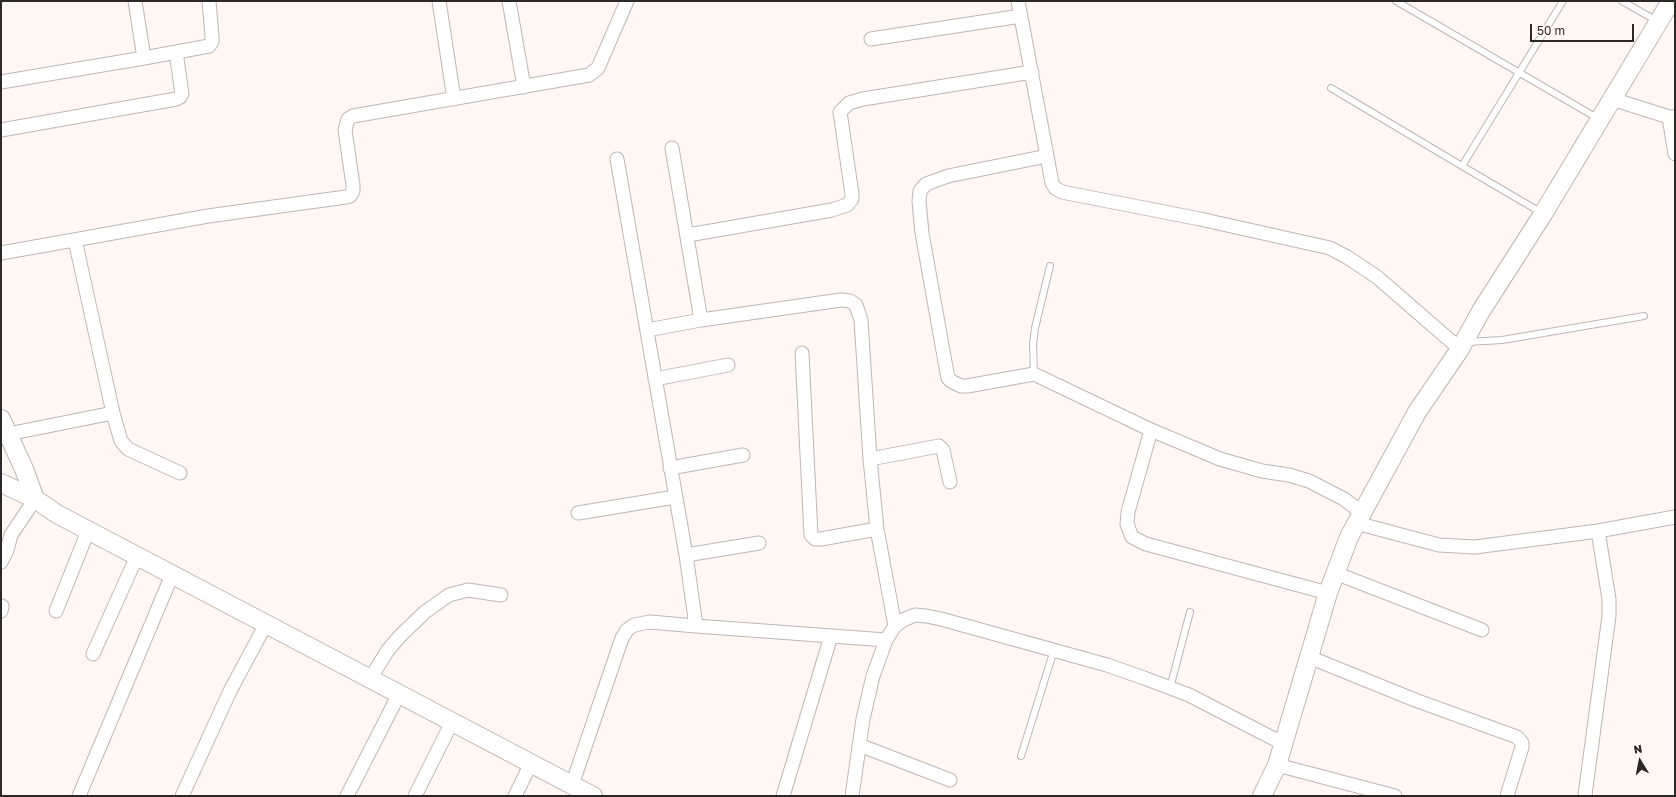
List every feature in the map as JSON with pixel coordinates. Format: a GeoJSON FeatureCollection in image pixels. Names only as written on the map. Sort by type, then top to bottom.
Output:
{"type":"FeatureCollection","features":[{"type":"Feature","properties":{"kind":"street"},"geometry":{"type":"LineString","coordinates":[[135,1],[144,58]]}},
{"type":"Feature","properties":{"kind":"street"},"geometry":{"type":"LineString","coordinates":[[1,82],[209,46],[212,42],[209,1]]}},
{"type":"Feature","properties":{"kind":"street"},"geometry":{"type":"LineString","coordinates":[[439,1],[454,99]]}},
{"type":"Feature","properties":{"kind":"street"},"geometry":{"type":"LineString","coordinates":[[509,1],[524,87]]}},
{"type":"Feature","properties":{"kind":"street"},"geometry":{"type":"LineString","coordinates":[[1,253],[208,216],[350,196],[353,191],[353,185],[345,130],[348,119],[353,116],[589,76],[598,68],[627,1]]}},
{"type":"Feature","properties":{"kind":"street"},"geometry":{"type":"LineString","coordinates":[[1018,1],[1046,156],[1052,183],[1055,188],[1062,192],[1200,219],[1330,248],[1347,257],[1377,277],[1462,345]]}},
{"type":"Feature","properties":{"kind":"street"},"geometry":{"type":"LineString","coordinates":[[1262,796],[1277,765],[1284,744],[1328,593],[1348,537],[1417,412],[1462,345],[1481,311],[1543,214],[1671,1]]}},
{"type":"Feature","properties":{"kind":"street"},"geometry":{"type":"LineString","coordinates":[[870,40],[1021,16]]}},
{"type":"Feature","properties":{"kind":"street"},"geometry":{"type":"LineString","coordinates":[[1,130],[176,99],[182,94],[176,52]]}},
{"type":"Feature","properties":{"kind":"street"},"geometry":{"type":"LineString","coordinates":[[688,235],[832,210],[847,205],[852,199],[852,194],[840,112],[849,102],[1032,72]]}},
{"type":"Feature","properties":{"kind":"street"},"geometry":{"type":"LineString","coordinates":[[1612,99],[1672,117],[1675,154]]}},
{"type":"Feature","properties":{"kind":"street"},"geometry":{"type":"LineString","coordinates":[[672,148],[688,235],[700,320]]}},
{"type":"Feature","properties":{"kind":"street"},"geometry":{"type":"LineString","coordinates":[[1046,156],[948,176],[926,184],[920,190],[919,195],[922,233],[948,378],[956,384],[961,386],[1034,374],[1151,430],[1220,459],[1262,471],[1289,475],[1309,482],[1344,499],[1359,518],[1423,541],[1439,545],[1475,547],[1598,531],[1675,517]]}},
{"type":"Feature","properties":{"kind":"street"},"geometry":{"type":"LineString","coordinates":[[617,159],[686,555],[696,626]]}},
{"type":"Feature","properties":{"kind":"street"},"geometry":{"type":"LineString","coordinates":[[75,240],[113,413],[121,441],[128,449],[180,473]]}},
{"type":"Feature","properties":{"kind":"street"},"geometry":{"type":"LineString","coordinates":[[647,330],[700,320],[842,300],[850,301],[856,305],[861,320],[870,459],[877,529],[895,626]]}},
{"type":"Feature","properties":{"kind":"street"},"geometry":{"type":"LineString","coordinates":[[802,353],[811,535],[815,538],[821,539],[877,529]]}},
{"type":"Feature","properties":{"kind":"street"},"geometry":{"type":"LineString","coordinates":[[655,379],[728,365]]}},
{"type":"Feature","properties":{"kind":"street"},"geometry":{"type":"LineString","coordinates":[[35,499],[24,469],[4,427],[113,413]]}},
{"type":"Feature","properties":{"kind":"street"},"geometry":{"type":"LineString","coordinates":[[1151,430],[1128,512],[1127,524],[1132,537],[1146,544],[1328,593]]}},
{"type":"Feature","properties":{"kind":"street"},"geometry":{"type":"LineString","coordinates":[[870,459],[939,446],[943,450],[950,482]]}},
{"type":"Feature","properties":{"kind":"street"},"geometry":{"type":"LineString","coordinates":[[670,468],[743,455]]}},
{"type":"Feature","properties":{"kind":"street"},"geometry":{"type":"LineString","coordinates":[[1,483],[35,499],[57,514],[88,531],[531,763],[589,795]]}},
{"type":"Feature","properties":{"kind":"street"},"geometry":{"type":"LineString","coordinates":[[578,513],[675,497]]}},
{"type":"Feature","properties":{"kind":"street"},"geometry":{"type":"LineString","coordinates":[[1,562],[7,550],[6,538],[35,499]]}},
{"type":"Feature","properties":{"kind":"street"},"geometry":{"type":"LineString","coordinates":[[56,612],[88,531]]}},
{"type":"Feature","properties":{"kind":"street"},"geometry":{"type":"LineString","coordinates":[[1585,795],[1609,616],[1609,599],[1598,531]]}},
{"type":"Feature","properties":{"kind":"street"},"geometry":{"type":"LineString","coordinates":[[686,555],[759,542]]}},
{"type":"Feature","properties":{"kind":"street"},"geometry":{"type":"LineString","coordinates":[[93,654],[137,556]]}},
{"type":"Feature","properties":{"kind":"street"},"geometry":{"type":"LineString","coordinates":[[1335,573],[1482,630]]}},
{"type":"Feature","properties":{"kind":"street"},"geometry":{"type":"LineString","coordinates":[[79,796],[172,575]]}},
{"type":"Feature","properties":{"kind":"street"},"geometry":{"type":"LineString","coordinates":[[370,679],[388,650],[400,636],[425,612],[449,595],[468,590],[501,595]]}},
{"type":"Feature","properties":{"kind":"street"},"geometry":{"type":"LineString","coordinates":[[852,796],[862,719],[873,676],[886,640],[895,626],[903,620],[915,615],[926,616],[1107,665],[1189,695],[1284,744]]}},
{"type":"Feature","properties":{"kind":"street"},"geometry":{"type":"LineString","coordinates":[[572,785],[622,638],[627,630],[634,625],[646,622],[886,640]]}},
{"type":"Feature","properties":{"kind":"street"},"geometry":{"type":"LineString","coordinates":[[182,796],[230,692],[266,624]]}},
{"type":"Feature","properties":{"kind":"street"},"geometry":{"type":"LineString","coordinates":[[783,796],[831,636]]}},
{"type":"Feature","properties":{"kind":"street"},"geometry":{"type":"LineString","coordinates":[[1309,657],[1415,700],[1518,737],[1522,743],[1522,748],[1507,796]]}},
{"type":"Feature","properties":{"kind":"street"},"geometry":{"type":"LineString","coordinates":[[348,796],[398,694]]}},
{"type":"Feature","properties":{"kind":"street"},"geometry":{"type":"LineString","coordinates":[[415,796],[452,722]]}},
{"type":"Feature","properties":{"kind":"street"},"geometry":{"type":"LineString","coordinates":[[859,745],[950,780]]}},
{"type":"Feature","properties":{"kind":"street"},"geometry":{"type":"LineString","coordinates":[[515,796],[531,763]]}},
{"type":"Feature","properties":{"kind":"street"},"geometry":{"type":"LineString","coordinates":[[1277,765],[1395,796]]}},
{"type":"Feature","properties":{"kind":"lane"},"geometry":{"type":"LineString","coordinates":[[1396,1],[1600,119]]}},
{"type":"Feature","properties":{"kind":"lane"},"geometry":{"type":"LineString","coordinates":[[1462,166],[1518,72],[1563,1]]}},
{"type":"Feature","properties":{"kind":"lane"},"geometry":{"type":"LineString","coordinates":[[1622,1],[1659,22]]}},
{"type":"Feature","properties":{"kind":"lane"},"geometry":{"type":"LineString","coordinates":[[1331,88],[1543,214]]}},
{"type":"Feature","properties":{"kind":"lane"},"geometry":{"type":"LineString","coordinates":[[1034,374],[1033,344],[1035,328],[1050,266]]}},
{"type":"Feature","properties":{"kind":"lane"},"geometry":{"type":"LineString","coordinates":[[1462,345],[1502,340],[1644,316]]}},
{"type":"Feature","properties":{"kind":"lane"},"geometry":{"type":"LineString","coordinates":[[1170,688],[1190,612]]}},
{"type":"Feature","properties":{"kind":"lane"},"geometry":{"type":"LineString","coordinates":[[1021,756],[1054,650]]}}]}
